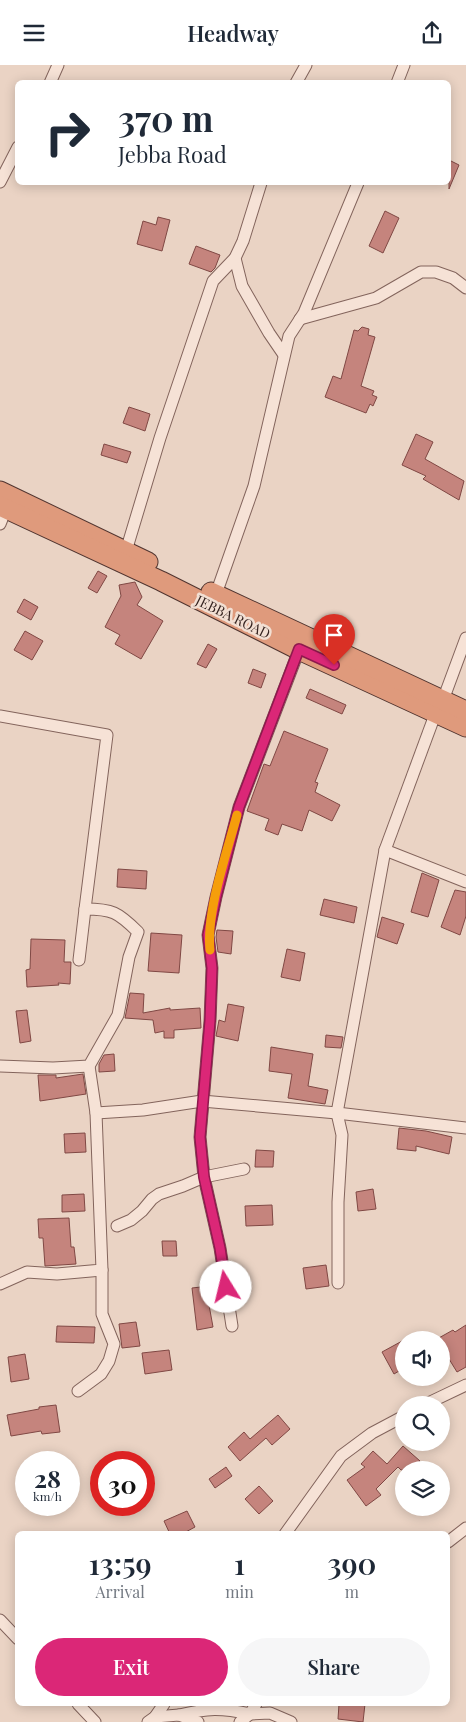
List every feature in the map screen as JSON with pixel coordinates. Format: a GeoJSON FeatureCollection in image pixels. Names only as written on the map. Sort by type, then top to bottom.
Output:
{"type":"FeatureCollection","features":[{"type":"Feature","properties":{"kind":"highway","name":"JEBBA ROAD"},"geometry":{"type":"LineString","coordinates":[[0,491],[216,594],[439,706],[466,727]]}},
{"type":"Feature","properties":{"kind":"highway","name":"JEBBA ROAD"},"geometry":{"type":"LineString","coordinates":[[2,513],[162,581],[299,649],[439,706],[466,711]]}},
{"type":"Feature","properties":{"kind":"street"},"geometry":{"type":"LineString","coordinates":[[51,80],[58,65]]}},
{"type":"Feature","properties":{"kind":"street"},"geometry":{"type":"LineString","coordinates":[[298,80],[306,65]]}},
{"type":"Feature","properties":{"kind":"street"},"geometry":{"type":"LineString","coordinates":[[398,80],[404,65]]}},
{"type":"Feature","properties":{"kind":"street"},"geometry":{"type":"LineString","coordinates":[[0,182],[15,153]]}},
{"type":"Feature","properties":{"kind":"street"},"geometry":{"type":"LineString","coordinates":[[126,551],[160,438],[213,281],[235,258],[243,241],[260,185]]}},
{"type":"Feature","properties":{"kind":"street"},"geometry":{"type":"LineString","coordinates":[[216,594],[254,486],[289,336],[300,319],[357,185]]}},
{"type":"Feature","properties":{"kind":"street"},"geometry":{"type":"LineString","coordinates":[[235,258],[242,286],[284,355]]}},
{"type":"Feature","properties":{"kind":"street"},"geometry":{"type":"LineString","coordinates":[[300,319],[376,298],[421,272],[436,272],[453,278],[466,287]]}},
{"type":"Feature","properties":{"kind":"street"},"geometry":{"type":"LineString","coordinates":[[338,1283],[338,1201],[342,1135],[337,1113],[385,850],[466,638]]}},
{"type":"Feature","properties":{"kind":"street"},"geometry":{"type":"LineString","coordinates":[[232,1326],[220,1248],[204,1177],[200,1137],[210,1021],[212,968],[208,935],[239,807],[299,649]]}},
{"type":"Feature","properties":{"kind":"street"},"geometry":{"type":"LineString","coordinates":[[0,716],[106,735],[79,960]]}},
{"type":"Feature","properties":{"kind":"street"},"geometry":{"type":"LineString","coordinates":[[385,850],[466,882]]}},
{"type":"Feature","properties":{"kind":"street"},"geometry":{"type":"LineString","coordinates":[[78,1391],[101,1374],[109,1361],[114,1344],[102,1314],[96,1113],[89,1066],[118,1015],[129,957],[138,932],[125,919],[107,909],[85,909]]}},
{"type":"Feature","properties":{"kind":"street"},"geometry":{"type":"LineString","coordinates":[[0,1066],[53,1068],[89,1066]]}},
{"type":"Feature","properties":{"kind":"street"},"geometry":{"type":"LineString","coordinates":[[96,1113],[143,1110],[202,1101],[337,1113],[466,1128]]}},
{"type":"Feature","properties":{"kind":"street"},"geometry":{"type":"LineString","coordinates":[[117,1226],[131,1220],[159,1193],[184,1187],[204,1177],[244,1169]]}},
{"type":"Feature","properties":{"kind":"street"},"geometry":{"type":"LineString","coordinates":[[0,1284],[27,1272],[57,1274],[102,1270]]}},
{"type":"Feature","properties":{"kind":"street"},"geometry":{"type":"LineString","coordinates":[[443,1396],[466,1385]]}},
{"type":"Feature","properties":{"kind":"street"},"geometry":{"type":"LineString","coordinates":[[288,1531],[341,1457],[372,1433],[395,1421]]}},
{"type":"Feature","properties":{"kind":"street"},"geometry":{"type":"LineString","coordinates":[[450,1540],[466,1528]]}},
{"type":"Feature","properties":{"kind":"street"},"geometry":{"type":"LineString","coordinates":[[0,1620],[15,1636]]}},
{"type":"Feature","properties":{"kind":"street"},"geometry":{"type":"LineString","coordinates":[[80,1706],[95,1722]]}},
{"type":"Feature","properties":{"kind":"street"},"geometry":{"type":"LineString","coordinates":[[151,1719],[162,1706]]}},
{"type":"Feature","properties":{"kind":"street"},"geometry":{"type":"LineString","coordinates":[[151,1719],[200,1710],[224,1708],[253,1709],[270,1713],[291,1722]]}},
{"type":"Feature","properties":{"kind":"street"},"geometry":{"type":"LineString","coordinates":[[240,1722],[253,1709]]}},
{"type":"Feature","properties":{"kind":"street"},"geometry":{"type":"LineString","coordinates":[[180,1715],[198,1722]]}},
{"type":"Feature","properties":{"kind":"building"},"geometry":{"type":"Polygon","coordinates":[[[451,161],[459,165],[451,184],[451,161]]]}},
{"type":"Feature","properties":{"kind":"building"},"geometry":{"type":"Polygon","coordinates":[[[385,211],[399,218],[383,253],[369,246],[385,211]]]}},
{"type":"Feature","properties":{"kind":"building"},"geometry":{"type":"Polygon","coordinates":[[[158,217],[170,220],[162,251],[137,244],[143,221],[156,225],[158,217]]]}},
{"type":"Feature","properties":{"kind":"building"},"geometry":{"type":"Polygon","coordinates":[[[196,246],[220,255],[215,268],[211,272],[189,264],[196,246]]]}},
{"type":"Feature","properties":{"kind":"building"},"geometry":{"type":"Polygon","coordinates":[[[362,327],[369,329],[368,335],[375,337],[361,386],[374,391],[372,395],[377,397],[373,406],[370,404],[366,413],[325,397],[333,376],[341,379],[354,330],[358,331],[362,327]]]}},
{"type":"Feature","properties":{"kind":"building"},"geometry":{"type":"Polygon","coordinates":[[[129,407],[150,414],[145,431],[123,423],[129,407]]]}},
{"type":"Feature","properties":{"kind":"building"},"geometry":{"type":"Polygon","coordinates":[[[416,434],[433,442],[425,459],[464,481],[459,500],[423,479],[426,476],[402,465],[416,434]]]}},
{"type":"Feature","properties":{"kind":"building"},"geometry":{"type":"Polygon","coordinates":[[[104,444],[131,452],[127,463],[101,455],[104,444]]]}},
{"type":"Feature","properties":{"kind":"building"},"geometry":{"type":"Polygon","coordinates":[[[98,571],[107,576],[97,593],[88,588],[98,571]]]}},
{"type":"Feature","properties":{"kind":"building"},"geometry":{"type":"Polygon","coordinates":[[[135,582],[142,597],[137,605],[163,621],[141,659],[115,644],[120,635],[105,627],[121,596],[119,585],[135,582]]]}},
{"type":"Feature","properties":{"kind":"building"},"geometry":{"type":"Polygon","coordinates":[[[24,599],[38,607],[31,620],[17,612],[24,599]]]}},
{"type":"Feature","properties":{"kind":"building"},"geometry":{"type":"Polygon","coordinates":[[[25,631],[43,641],[32,660],[14,650],[25,631]]]}},
{"type":"Feature","properties":{"kind":"building"},"geometry":{"type":"Polygon","coordinates":[[[208,644],[217,649],[206,668],[197,664],[208,644]]]}},
{"type":"Feature","properties":{"kind":"building"},"geometry":{"type":"Polygon","coordinates":[[[253,669],[266,674],[261,688],[248,683],[253,669]]]}},
{"type":"Feature","properties":{"kind":"building"},"geometry":{"type":"Polygon","coordinates":[[[310,689],[346,705],[342,714],[306,698],[310,689]]]}},
{"type":"Feature","properties":{"kind":"building"},"geometry":{"type":"Polygon","coordinates":[[[284,731],[328,749],[315,782],[318,783],[315,792],[340,805],[332,821],[309,810],[302,831],[282,824],[278,835],[265,830],[269,819],[247,811],[264,764],[270,766],[284,731]]]}},
{"type":"Feature","properties":{"kind":"building"},"geometry":{"type":"Polygon","coordinates":[[[118,869],[147,871],[146,889],[117,887],[118,869]]]}},
{"type":"Feature","properties":{"kind":"building"},"geometry":{"type":"Polygon","coordinates":[[[422,873],[439,880],[428,917],[411,912],[422,873]]]}},
{"type":"Feature","properties":{"kind":"building"},"geometry":{"type":"Polygon","coordinates":[[[455,890],[466,892],[466,916],[460,935],[441,927],[455,890]]]}},
{"type":"Feature","properties":{"kind":"building"},"geometry":{"type":"Polygon","coordinates":[[[324,899],[357,907],[354,923],[320,915],[324,899]]]}},
{"type":"Feature","properties":{"kind":"building"},"geometry":{"type":"Polygon","coordinates":[[[382,917],[404,924],[397,944],[377,937],[382,917]]]}},
{"type":"Feature","properties":{"kind":"building"},"geometry":{"type":"Polygon","coordinates":[[[217,930],[233,931],[231,954],[218,952],[217,930]]]}},
{"type":"Feature","properties":{"kind":"building"},"geometry":{"type":"Polygon","coordinates":[[[151,933],[182,935],[179,973],[148,971],[151,933]]]}},
{"type":"Feature","properties":{"kind":"building"},"geometry":{"type":"Polygon","coordinates":[[[31,939],[65,940],[64,962],[71,962],[70,984],[58,983],[59,985],[27,987],[26,970],[30,969],[31,939]]]}},
{"type":"Feature","properties":{"kind":"building"},"geometry":{"type":"Polygon","coordinates":[[[287,949],[305,953],[300,981],[281,977],[287,949]]]}},
{"type":"Feature","properties":{"kind":"building"},"geometry":{"type":"Polygon","coordinates":[[[130,993],[144,994],[143,1013],[170,1008],[170,1010],[200,1008],[201,1028],[174,1030],[174,1038],[164,1038],[164,1031],[155,1033],[153,1020],[125,1018],[130,993]]]}},
{"type":"Feature","properties":{"kind":"building"},"geometry":{"type":"Polygon","coordinates":[[[228,1004],[244,1007],[238,1041],[216,1036],[219,1020],[225,1022],[228,1004]]]}},
{"type":"Feature","properties":{"kind":"building"},"geometry":{"type":"Polygon","coordinates":[[[27,1010],[31,1041],[20,1043],[16,1011],[27,1010]]]}},
{"type":"Feature","properties":{"kind":"building"},"geometry":{"type":"Polygon","coordinates":[[[326,1035],[343,1037],[341,1048],[325,1047],[326,1035]]]}},
{"type":"Feature","properties":{"kind":"building"},"geometry":{"type":"Polygon","coordinates":[[[271,1047],[313,1054],[308,1086],[328,1090],[325,1104],[288,1098],[292,1074],[269,1071],[271,1047]]]}},
{"type":"Feature","properties":{"kind":"building"},"geometry":{"type":"Polygon","coordinates":[[[114,1054],[115,1071],[99,1072],[99,1064],[104,1055],[114,1054]]]}},
{"type":"Feature","properties":{"kind":"building"},"geometry":{"type":"Polygon","coordinates":[[[83,1074],[86,1094],[40,1101],[38,1075],[56,1075],[56,1078],[83,1074]]]}},
{"type":"Feature","properties":{"kind":"building"},"geometry":{"type":"Polygon","coordinates":[[[399,1128],[426,1131],[452,1137],[449,1154],[416,1146],[416,1151],[397,1149],[399,1128]]]}},
{"type":"Feature","properties":{"kind":"building"},"geometry":{"type":"Polygon","coordinates":[[[85,1133],[86,1152],[65,1153],[64,1134],[85,1133]]]}},
{"type":"Feature","properties":{"kind":"building"},"geometry":{"type":"Polygon","coordinates":[[[256,1150],[274,1151],[273,1167],[255,1167],[256,1150]]]}},
{"type":"Feature","properties":{"kind":"building"},"geometry":{"type":"Polygon","coordinates":[[[373,1189],[376,1209],[358,1211],[356,1192],[373,1189]]]}},
{"type":"Feature","properties":{"kind":"building"},"geometry":{"type":"Polygon","coordinates":[[[84,1194],[85,1211],[62,1212],[62,1195],[84,1194]]]}},
{"type":"Feature","properties":{"kind":"building"},"geometry":{"type":"Polygon","coordinates":[[[272,1205],[273,1225],[246,1226],[245,1206],[272,1205]]]}},
{"type":"Feature","properties":{"kind":"building"},"geometry":{"type":"Polygon","coordinates":[[[69,1218],[71,1247],[74,1247],[76,1264],[45,1266],[43,1238],[39,1238],[38,1219],[69,1218]]]}},
{"type":"Feature","properties":{"kind":"building"},"geometry":{"type":"Polygon","coordinates":[[[162,1241],[176,1241],[177,1256],[163,1256],[162,1241]]]}},
{"type":"Feature","properties":{"kind":"building"},"geometry":{"type":"Polygon","coordinates":[[[326,1265],[329,1286],[306,1289],[303,1268],[326,1265]]]}},
{"type":"Feature","properties":{"kind":"building"},"geometry":{"type":"Polygon","coordinates":[[[218,1285],[221,1304],[209,1305],[213,1327],[197,1330],[192,1288],[218,1285]]]}},
{"type":"Feature","properties":{"kind":"building"},"geometry":{"type":"Polygon","coordinates":[[[136,1322],[140,1346],[122,1348],[119,1324],[136,1322]]]}},
{"type":"Feature","properties":{"kind":"building"},"geometry":{"type":"Polygon","coordinates":[[[466,1325],[466,1367],[457,1372],[450,1361],[450,1332],[453,1330],[455,1332],[466,1325]]]}},
{"type":"Feature","properties":{"kind":"building"},"geometry":{"type":"Polygon","coordinates":[[[57,1326],[95,1327],[94,1343],[56,1342],[57,1326]]]}},
{"type":"Feature","properties":{"kind":"building"},"geometry":{"type":"Polygon","coordinates":[[[395,1345],[394,1374],[382,1352],[395,1345]]]}},
{"type":"Feature","properties":{"kind":"building"},"geometry":{"type":"Polygon","coordinates":[[[169,1350],[172,1370],[145,1374],[142,1353],[169,1350]]]}},
{"type":"Feature","properties":{"kind":"building"},"geometry":{"type":"Polygon","coordinates":[[[25,1354],[29,1379],[11,1382],[8,1357],[25,1354]]]}},
{"type":"Feature","properties":{"kind":"building"},"geometry":{"type":"Polygon","coordinates":[[[56,1405],[60,1432],[42,1434],[41,1431],[11,1436],[7,1415],[56,1405]]]}},
{"type":"Feature","properties":{"kind":"building"},"geometry":{"type":"Polygon","coordinates":[[[278,1415],[290,1429],[272,1445],[266,1438],[240,1461],[228,1447],[244,1432],[250,1439],[278,1415]]]}},
{"type":"Feature","properties":{"kind":"building"},"geometry":{"type":"Polygon","coordinates":[[[373,1451],[387,1464],[399,1451],[409,1451],[420,1461],[395,1461],[395,1470],[376,1489],[381,1495],[366,1506],[347,1480],[365,1467],[361,1464],[373,1451]]]}},
{"type":"Feature","properties":{"kind":"building"},"geometry":{"type":"Polygon","coordinates":[[[226,1467],[232,1476],[215,1488],[209,1479],[226,1467]]]}},
{"type":"Feature","properties":{"kind":"building"},"geometry":{"type":"Polygon","coordinates":[[[259,1486],[273,1501],[259,1514],[245,1499],[259,1486]]]}},
{"type":"Feature","properties":{"kind":"building"},"geometry":{"type":"Polygon","coordinates":[[[187,1511],[195,1527],[188,1531],[169,1531],[164,1521],[187,1511]]]}},
{"type":"Feature","properties":{"kind":"building"},"geometry":{"type":"Polygon","coordinates":[[[339,1706],[365,1706],[363,1722],[338,1719],[339,1706]]]}},
{"type":"Feature","properties":{"kind":"slow traffic"},"geometry":{"type":"LineString","coordinates":[[210,950],[208,935],[237,815]]}},
{"type":"Feature","properties":{"kind":"route"},"geometry":{"type":"LineString","coordinates":[[226,1287],[220,1248],[204,1177],[200,1137],[210,1021],[212,968],[208,935],[239,807],[299,649],[334,665]]}}]}
